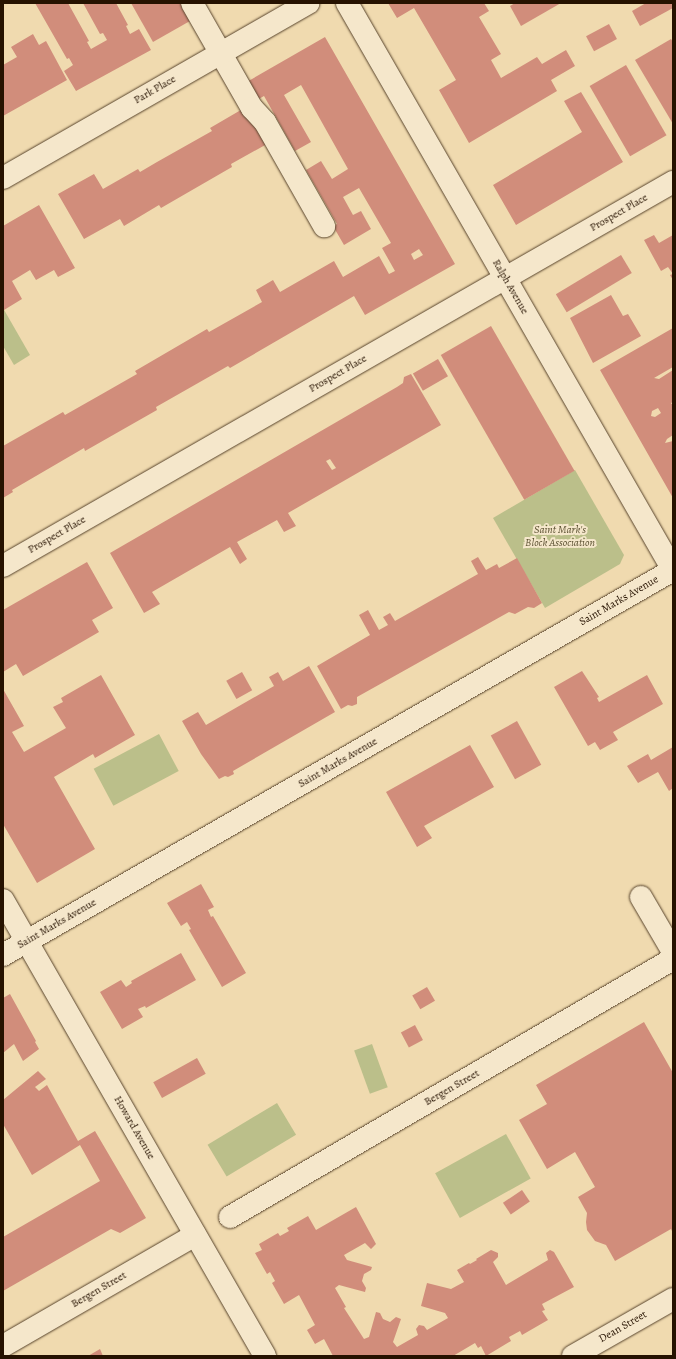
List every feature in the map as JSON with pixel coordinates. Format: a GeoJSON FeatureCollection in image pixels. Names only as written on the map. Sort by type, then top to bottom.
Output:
{"type":"FeatureCollection","features":[{"type":"Feature","properties":{"kind":"street"},"geometry":{"type":"LineString","coordinates":[[192,3],[252,108],[265,122],[324,226]]}},
{"type":"Feature","properties":{"kind":"street","name":"Park Place"},"geometry":{"type":"LineString","coordinates":[[3,178],[308,3]]}},
{"type":"Feature","properties":{"kind":"street","name":"Ralph Avenue"},"geometry":{"type":"LineString","coordinates":[[347,3],[673,570]]}},
{"type":"Feature","properties":{"kind":"street","name":"Prospect Place"},"geometry":{"type":"LineString","coordinates":[[3,566],[673,182]]}},
{"type":"Feature","properties":{"kind":"street","name":"Saint Marks Avenue"},"geometry":{"type":"LineString","coordinates":[[3,955],[673,570]]}},
{"type":"Feature","properties":{"kind":"street"},"geometry":{"type":"LineString","coordinates":[[641,897],[673,952]]}},
{"type":"Feature","properties":{"kind":"street","name":"Howard Avenue"},"geometry":{"type":"LineString","coordinates":[[3,900],[265,1356]]}},
{"type":"Feature","properties":{"kind":"street","name":"Bergen Street"},"geometry":{"type":"LineString","coordinates":[[230,1217],[673,959]]}},
{"type":"Feature","properties":{"kind":"street","name":"Bergen Street"},"geometry":{"type":"LineString","coordinates":[[3,1346],[195,1235]]}},
{"type":"Feature","properties":{"kind":"street","name":"Dean Street"},"geometry":{"type":"LineString","coordinates":[[573,1356],[673,1299]]}},
{"type":"Feature","properties":{"kind":"green space"},"geometry":{"type":"Polygon","coordinates":[[[3,308],[30,355],[14,365],[3,346],[3,308]]]}},
{"type":"Feature","properties":{"kind":"green space","name":"Saint Mark's Block Association"},"geometry":{"type":"Polygon","coordinates":[[[575,470],[624,555],[620,564],[545,608],[493,518],[575,470]]]}},
{"type":"Feature","properties":{"kind":"green space"},"geometry":{"type":"Polygon","coordinates":[[[159,734],[179,771],[113,806],[94,769],[159,734]]]}},
{"type":"Feature","properties":{"kind":"green space"},"geometry":{"type":"Polygon","coordinates":[[[372,1044],[388,1087],[370,1094],[354,1050],[372,1044]]]}},
{"type":"Feature","properties":{"kind":"green space"},"geometry":{"type":"Polygon","coordinates":[[[277,1103],[296,1135],[227,1176],[208,1145],[277,1103]]]}},
{"type":"Feature","properties":{"kind":"green space"},"geometry":{"type":"Polygon","coordinates":[[[506,1134],[531,1179],[460,1218],[435,1173],[506,1134]]]}},
{"type":"Feature","properties":{"kind":"building"},"geometry":{"type":"Polygon","coordinates":[[[35,3],[68,3],[89,41],[87,42],[91,49],[107,40],[103,33],[100,34],[83,3],[116,3],[128,25],[126,26],[130,34],[139,29],[151,50],[76,91],[64,71],[73,65],[69,58],[67,59],[35,3]]]}},
{"type":"Feature","properties":{"kind":"building"},"geometry":{"type":"Polygon","coordinates":[[[131,3],[180,3],[190,21],[153,42],[131,3]]]}},
{"type":"Feature","properties":{"kind":"building"},"geometry":{"type":"Polygon","coordinates":[[[388,3],[484,3],[489,11],[479,17],[501,54],[491,60],[501,78],[537,57],[542,64],[566,50],[575,66],[551,80],[557,91],[469,143],[439,90],[456,80],[414,8],[397,18],[388,3]]]}},
{"type":"Feature","properties":{"kind":"building"},"geometry":{"type":"Polygon","coordinates":[[[515,3],[561,3],[521,26],[510,6],[515,3]]]}},
{"type":"Feature","properties":{"kind":"building"},"geometry":{"type":"Polygon","coordinates":[[[646,3],[673,3],[673,8],[640,26],[632,11],[646,3]]]}},
{"type":"Feature","properties":{"kind":"building"},"geometry":{"type":"Polygon","coordinates":[[[609,24],[617,39],[594,51],[586,36],[609,24]]]}},
{"type":"Feature","properties":{"kind":"building"},"geometry":{"type":"Polygon","coordinates":[[[33,34],[39,45],[46,41],[67,80],[3,116],[3,65],[17,57],[11,47],[33,34]]]}},
{"type":"Feature","properties":{"kind":"building"},"geometry":{"type":"Polygon","coordinates":[[[325,37],[455,264],[365,315],[354,296],[230,368],[228,366],[156,407],[157,410],[85,451],[84,448],[12,490],[13,492],[3,498],[3,446],[63,412],[65,415],[137,374],[135,371],[207,329],[209,332],[262,302],[256,290],[273,280],[280,292],[334,261],[343,277],[379,256],[389,274],[395,271],[382,248],[391,243],[359,188],[343,197],[353,215],[361,211],[371,229],[344,245],[333,226],[337,224],[306,170],[321,161],[332,179],[348,169],[301,85],[284,95],[311,142],[295,151],[264,96],[255,101],[245,83],[325,37]],[[419,249],[411,254],[414,260],[423,255],[419,249]]]}},
{"type":"Feature","properties":{"kind":"building"},"geometry":{"type":"Polygon","coordinates":[[[671,39],[673,42],[673,124],[635,60],[671,39]]]}},
{"type":"Feature","properties":{"kind":"building"},"geometry":{"type":"Polygon","coordinates":[[[626,65],[666,135],[630,156],[590,86],[626,65]]]}},
{"type":"Feature","properties":{"kind":"building"},"geometry":{"type":"Polygon","coordinates":[[[581,92],[623,162],[516,225],[493,185],[582,132],[564,101],[581,92]]]}},
{"type":"Feature","properties":{"kind":"building"},"geometry":{"type":"Polygon","coordinates":[[[246,107],[267,144],[231,164],[232,167],[161,208],[159,205],[124,226],[120,219],[84,239],[58,194],[94,174],[103,189],[138,169],[140,172],[212,131],[210,128],[246,107]]]}},
{"type":"Feature","properties":{"kind":"building"},"geometry":{"type":"Polygon","coordinates":[[[39,205],[75,268],[58,277],[54,270],[36,280],[30,270],[12,281],[22,299],[4,310],[3,226],[39,205]]]}},
{"type":"Feature","properties":{"kind":"building"},"geometry":{"type":"Polygon","coordinates":[[[654,235],[659,243],[673,235],[673,274],[668,267],[661,271],[644,240],[654,235]]]}},
{"type":"Feature","properties":{"kind":"building"},"geometry":{"type":"Polygon","coordinates":[[[621,255],[632,273],[567,312],[556,294],[621,255]]]}},
{"type":"Feature","properties":{"kind":"building"},"geometry":{"type":"Polygon","coordinates":[[[611,295],[623,316],[628,314],[641,336],[593,363],[570,318],[611,295]]]}},
{"type":"Feature","properties":{"kind":"building"},"geometry":{"type":"Polygon","coordinates":[[[491,326],[574,471],[524,500],[441,355],[491,326]]]}},
{"type":"Feature","properties":{"kind":"building"},"geometry":{"type":"Polygon","coordinates":[[[673,328],[673,367],[654,378],[659,379],[673,370],[673,400],[671,404],[673,404],[673,435],[667,439],[665,443],[673,441],[673,498],[600,370],[673,328]],[[658,408],[652,411],[651,416],[655,417],[661,413],[658,408]]]}},
{"type":"Feature","properties":{"kind":"building"},"geometry":{"type":"Polygon","coordinates":[[[438,359],[448,376],[423,391],[413,374],[438,359]]]}},
{"type":"Feature","properties":{"kind":"building"},"geometry":{"type":"Polygon","coordinates":[[[411,374],[441,425],[288,513],[296,526],[284,532],[277,520],[237,542],[247,559],[240,564],[230,547],[152,592],[160,604],[144,613],[110,553],[397,387],[403,383],[404,377],[411,374]],[[330,459],[326,461],[332,470],[336,468],[330,459]]]}},
{"type":"Feature","properties":{"kind":"building"},"geometry":{"type":"Polygon","coordinates":[[[478,557],[486,570],[497,564],[499,568],[517,558],[542,603],[534,608],[528,607],[515,614],[509,612],[357,697],[357,704],[352,706],[348,705],[341,709],[317,666],[370,635],[359,615],[368,610],[379,630],[388,625],[383,617],[390,613],[395,621],[478,574],[471,561],[478,557]]]}},
{"type":"Feature","properties":{"kind":"building"},"geometry":{"type":"Polygon","coordinates":[[[87,562],[113,608],[92,620],[99,632],[23,676],[16,664],[3,672],[3,610],[87,562]]]}},
{"type":"Feature","properties":{"kind":"building"},"geometry":{"type":"Polygon","coordinates":[[[309,666],[335,712],[233,771],[234,774],[219,779],[201,754],[182,721],[198,712],[206,725],[274,686],[269,677],[278,672],[283,681],[309,666]]]}},
{"type":"Feature","properties":{"kind":"building"},"geometry":{"type":"Polygon","coordinates":[[[582,671],[599,697],[597,698],[599,702],[647,675],[663,704],[613,732],[618,740],[600,750],[595,742],[588,746],[554,687],[582,671]]]}},
{"type":"Feature","properties":{"kind":"building"},"geometry":{"type":"Polygon","coordinates":[[[242,672],[252,690],[236,699],[226,681],[242,672]]]}},
{"type":"Feature","properties":{"kind":"building"},"geometry":{"type":"Polygon","coordinates":[[[101,675],[135,735],[95,758],[93,754],[54,777],[95,849],[37,883],[3,824],[3,689],[24,726],[12,732],[24,752],[66,728],[53,707],[63,702],[61,698],[101,675]]]}},
{"type":"Feature","properties":{"kind":"building"},"geometry":{"type":"Polygon","coordinates":[[[517,721],[541,765],[515,779],[491,736],[517,721]]]}},
{"type":"Feature","properties":{"kind":"building"},"geometry":{"type":"Polygon","coordinates":[[[470,745],[494,787],[424,826],[432,838],[417,847],[386,792],[470,745]]]}},
{"type":"Feature","properties":{"kind":"building"},"geometry":{"type":"Polygon","coordinates":[[[673,747],[673,788],[669,791],[658,772],[638,783],[627,766],[648,754],[651,760],[673,747]]]}},
{"type":"Feature","properties":{"kind":"building"},"geometry":{"type":"Polygon","coordinates":[[[201,884],[214,907],[208,910],[211,917],[213,916],[246,973],[222,987],[189,930],[191,929],[187,922],[181,926],[167,903],[201,884]]]}},
{"type":"Feature","properties":{"kind":"building"},"geometry":{"type":"Polygon","coordinates":[[[181,953],[196,980],[146,1008],[145,1006],[138,1009],[143,1017],[122,1029],[100,992],[121,980],[126,987],[132,983],[131,981],[181,953]]]}},
{"type":"Feature","properties":{"kind":"building"},"geometry":{"type":"Polygon","coordinates":[[[427,987],[435,1001],[420,1009],[412,996],[427,987]]]}},
{"type":"Feature","properties":{"kind":"building"},"geometry":{"type":"Polygon","coordinates":[[[10,994],[39,1049],[23,1061],[14,1044],[3,1053],[3,998],[10,994]]]}},
{"type":"Feature","properties":{"kind":"building"},"geometry":{"type":"Polygon","coordinates":[[[644,1022],[673,1073],[673,1233],[671,1229],[615,1261],[606,1245],[595,1241],[587,1230],[587,1213],[578,1197],[595,1187],[575,1152],[547,1169],[519,1120],[547,1104],[536,1085],[644,1022]]]}},
{"type":"Feature","properties":{"kind":"building"},"geometry":{"type":"Polygon","coordinates":[[[415,1025],[423,1040],[409,1048],[401,1033],[415,1025]]]}},
{"type":"Feature","properties":{"kind":"building"},"geometry":{"type":"Polygon","coordinates":[[[197,1058],[206,1074],[162,1098],[153,1082],[197,1058]]]}},
{"type":"Feature","properties":{"kind":"building"},"geometry":{"type":"Polygon","coordinates":[[[38,1071],[46,1079],[35,1087],[39,1091],[47,1085],[78,1141],[95,1131],[146,1218],[120,1233],[111,1229],[3,1291],[3,1237],[100,1181],[80,1145],[32,1175],[3,1124],[3,1100],[38,1071]]]}},
{"type":"Feature","properties":{"kind":"building"},"geometry":{"type":"Polygon","coordinates":[[[522,1190],[530,1202],[511,1214],[503,1203],[522,1190]]]}},
{"type":"Feature","properties":{"kind":"building"},"geometry":{"type":"Polygon","coordinates":[[[356,1207],[376,1244],[371,1249],[365,1243],[344,1255],[347,1260],[372,1267],[371,1270],[364,1274],[362,1281],[366,1288],[365,1292],[339,1285],[335,1288],[346,1307],[344,1308],[364,1339],[369,1337],[376,1312],[380,1313],[383,1319],[390,1322],[396,1317],[401,1319],[393,1342],[397,1347],[418,1335],[416,1329],[419,1325],[424,1326],[427,1330],[448,1318],[445,1313],[421,1306],[427,1283],[451,1289],[464,1282],[457,1270],[477,1260],[476,1259],[491,1250],[498,1253],[498,1257],[493,1262],[506,1285],[548,1260],[546,1253],[550,1250],[554,1252],[574,1287],[542,1304],[545,1310],[542,1311],[548,1320],[522,1335],[520,1331],[509,1337],[511,1341],[486,1356],[481,1346],[478,1348],[475,1343],[453,1356],[333,1356],[324,1339],[315,1344],[307,1330],[315,1325],[299,1295],[284,1304],[272,1283],[275,1281],[270,1272],[267,1274],[255,1253],[262,1250],[259,1244],[278,1233],[280,1236],[289,1231],[287,1228],[308,1216],[316,1230],[356,1207]]]}},
{"type":"Feature","properties":{"kind":"building"},"geometry":{"type":"Polygon","coordinates":[[[100,1349],[103,1356],[88,1356],[100,1349]]]}}]}
